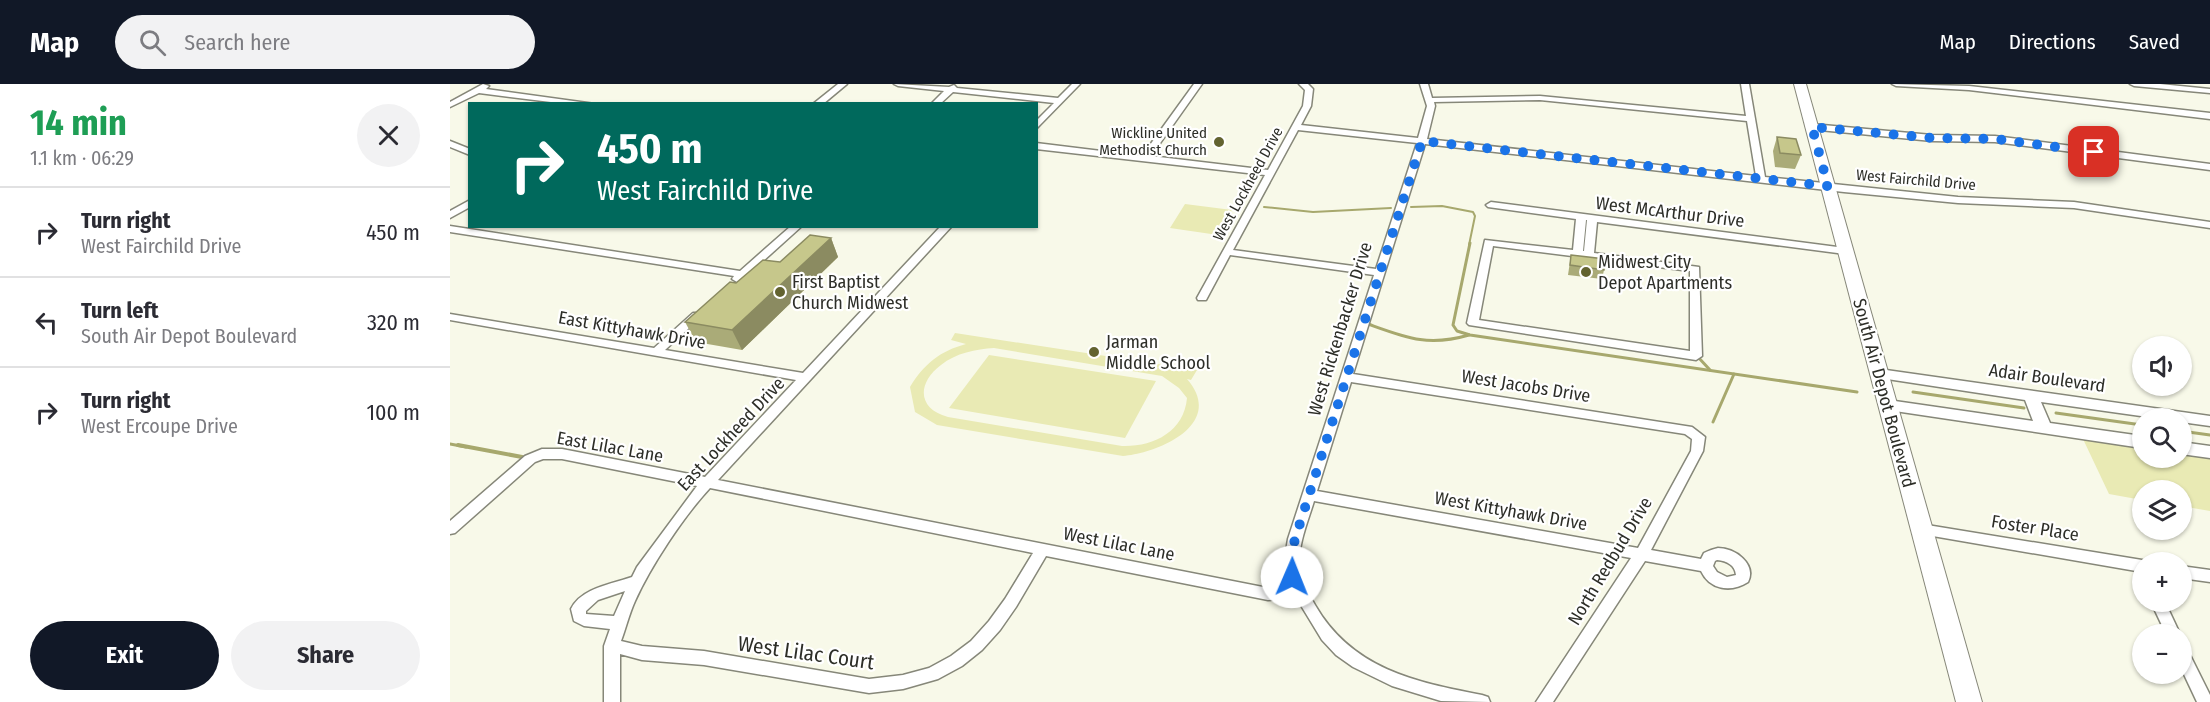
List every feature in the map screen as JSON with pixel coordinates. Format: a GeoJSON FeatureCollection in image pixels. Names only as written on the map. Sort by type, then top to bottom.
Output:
{"type":"FeatureCollection","features":[{"type":"Feature","properties":{"kind":"main road","name":"South Air Depot Boulevard"},"geometry":{"type":"LineString","coordinates":[[1800,84],[1969,702]]}},
{"type":"Feature","properties":{"kind":"street"},"geometry":{"type":"LineString","coordinates":[[450,105],[489,84]]}},
{"type":"Feature","properties":{"kind":"street"},"geometry":{"type":"LineString","coordinates":[[820,102],[843,84]]}},
{"type":"Feature","properties":{"kind":"street"},"geometry":{"type":"LineString","coordinates":[[898,84],[953,87],[1061,101]]}},
{"type":"Feature","properties":{"kind":"street"},"geometry":{"type":"LineString","coordinates":[[1038,125],[1076,84]]}},
{"type":"Feature","properties":{"kind":"street"},"geometry":{"type":"LineString","coordinates":[[1145,158],[1198,84]]}},
{"type":"Feature","properties":{"kind":"street","name":"West Lockheed Drive"},"geometry":{"type":"LineString","coordinates":[[1202,298],[1296,127],[1309,98],[1309,89],[1303,84]]}},
{"type":"Feature","properties":{"kind":"street"},"geometry":{"type":"LineString","coordinates":[[1424,84],[1430,100],[1540,98],[1750,119]]}},
{"type":"Feature","properties":{"kind":"street"},"geometry":{"type":"LineString","coordinates":[[1745,84],[1761,178]]}},
{"type":"Feature","properties":{"kind":"street"},"geometry":{"type":"LineString","coordinates":[[1896,84],[1969,87],[2210,116]]}},
{"type":"Feature","properties":{"kind":"street"},"geometry":{"type":"LineString","coordinates":[[2134,84],[2210,91]]}},
{"type":"Feature","properties":{"kind":"street"},"geometry":{"type":"LineString","coordinates":[[937,102],[953,87]]}},
{"type":"Feature","properties":{"kind":"street"},"geometry":{"type":"LineString","coordinates":[[478,90],[575,102]]}},
{"type":"Feature","properties":{"kind":"street","name":"West Rickenbacker Drive"},"geometry":{"type":"LineString","coordinates":[[1297,587],[1292,577],[1290,562],[1295,539],[1378,272],[1422,141],[1431,106],[1430,100]]}},
{"type":"Feature","properties":{"kind":"street","name":"West Fairchild Drive"},"geometry":{"type":"LineString","coordinates":[[1296,127],[1958,200],[2073,205],[2210,225]]}},
{"type":"Feature","properties":{"kind":"street"},"geometry":{"type":"LineString","coordinates":[[1812,127],[1932,138],[1995,139],[2210,167]]}},
{"type":"Feature","properties":{"kind":"street"},"geometry":{"type":"LineString","coordinates":[[1038,146],[1271,173]]}},
{"type":"Feature","properties":{"kind":"street"},"geometry":{"type":"LineString","coordinates":[[452,147],[468,151]]}},
{"type":"Feature","properties":{"kind":"street"},"geometry":{"type":"LineString","coordinates":[[450,215],[468,203]]}},
{"type":"Feature","properties":{"kind":"street","name":"West McArthur Drive"},"geometry":{"type":"LineString","coordinates":[[1491,205],[1845,251]]}},
{"type":"Feature","properties":{"kind":"street"},"geometry":{"type":"LineString","coordinates":[[1584,254],[1586,217]]}},
{"type":"Feature","properties":{"kind":"street"},"geometry":{"type":"LineString","coordinates":[[724,290],[795,228]]}},
{"type":"Feature","properties":{"kind":"street","name":"East Lockheed Drive"},"geometry":{"type":"LineString","coordinates":[[612,702],[612,646],[637,580],[668,532],[708,483],[945,228]]}},
{"type":"Feature","properties":{"kind":"street"},"geometry":{"type":"LineString","coordinates":[[450,229],[741,274]]}},
{"type":"Feature","properties":{"kind":"street"},"geometry":{"type":"LineString","coordinates":[[1489,242],[1584,254],[1695,269],[1696,356],[1473,323],[1489,242]]}},
{"type":"Feature","properties":{"kind":"street"},"geometry":{"type":"LineString","coordinates":[[1227,252],[1378,272]]}},
{"type":"Feature","properties":{"kind":"street"},"geometry":{"type":"LineString","coordinates":[[655,353],[707,306]]}},
{"type":"Feature","properties":{"kind":"street","name":"East Kittyhawk Drive"},"geometry":{"type":"LineString","coordinates":[[450,316],[807,378]]}},
{"type":"Feature","properties":{"kind":"street","name":"Adair Boulevard"},"geometry":{"type":"LineString","coordinates":[[1879,374],[2210,421]]}},
{"type":"Feature","properties":{"kind":"street","name":"West Jacobs Drive"},"geometry":{"type":"LineString","coordinates":[[1346,377],[1672,427],[1688,430],[1699,437]]}},
{"type":"Feature","properties":{"kind":"street"},"geometry":{"type":"LineString","coordinates":[[2031,396],[2044,428]]}},
{"type":"Feature","properties":{"kind":"street"},"geometry":{"type":"LineString","coordinates":[[1888,405],[2132,441]]}},
{"type":"Feature","properties":{"kind":"street","name":"North Redbud Drive"},"geometry":{"type":"LineString","coordinates":[[1544,702],[1641,555],[1697,451],[1699,437]]}},
{"type":"Feature","properties":{"kind":"street"},"geometry":{"type":"LineString","coordinates":[[2192,450],[2210,452]]}},
{"type":"Feature","properties":{"kind":"street","name":"East Lilac Lane"},"geometry":{"type":"LineString","coordinates":[[450,529],[519,467],[542,454],[562,454],[708,483]]}},
{"type":"Feature","properties":{"kind":"street","name":"West Lilac Lane"},"geometry":{"type":"LineString","coordinates":[[708,483],[1268,594],[1280,593],[1297,587]]}},
{"type":"Feature","properties":{"kind":"street","name":"West Kittyhawk Drive"},"geometry":{"type":"LineString","coordinates":[[1310,495],[1706,566]]}},
{"type":"Feature","properties":{"kind":"street","name":"Foster Place"},"geometry":{"type":"LineString","coordinates":[[1921,529],[2132,564]]}},
{"type":"Feature","properties":{"kind":"street","name":"West Lilac Court"},"geometry":{"type":"LineString","coordinates":[[612,646],[642,653],[704,658],[869,686],[894,684],[928,675],[960,659],[986,638],[1007,611],[1042,549]]}},
{"type":"Feature","properties":{"kind":"street"},"geometry":{"type":"LineString","coordinates":[[2192,574],[2210,576]]}},
{"type":"Feature","properties":{"kind":"street"},"geometry":{"type":"LineString","coordinates":[[620,623],[584,620],[579,618],[578,609],[593,596],[637,580]]}},
{"type":"Feature","properties":{"kind":"street"},"geometry":{"type":"LineString","coordinates":[[1297,587],[1326,635],[1347,657],[1372,671],[1443,698],[1482,702]]}},
{"type":"Feature","properties":{"kind":"street"},"geometry":{"type":"LineString","coordinates":[[2192,675],[2205,702]]}},
{"type":"Feature","properties":{"kind":"green space"},"geometry":{"type":"Polygon","coordinates":[[[1185,204],[1232,210],[1218,235],[1170,228],[1185,204]]]}},
{"type":"Feature","properties":{"kind":"green space"},"geometry":{"type":"Polygon","coordinates":[[[955,333],[1197,370],[1191,380],[1187,379],[1197,395],[1199,410],[1193,422],[1183,433],[1169,442],[1138,454],[1123,456],[937,425],[915,412],[910,387],[934,360],[948,350],[966,344],[951,340],[955,333]],[[994,348],[960,355],[941,365],[933,372],[924,387],[924,395],[930,408],[948,417],[1122,446],[1134,446],[1165,435],[1180,420],[1185,410],[1187,398],[1179,388],[1162,376],[994,348]]]}},
{"type":"Feature","properties":{"kind":"green space"},"geometry":{"type":"Polygon","coordinates":[[[989,355],[1156,381],[1125,438],[949,408],[989,355]]]}},
{"type":"Feature","properties":{"kind":"green space"},"geometry":{"type":"Polygon","coordinates":[[[2083,439],[2132,446],[2132,468],[2192,468],[2192,456],[2210,458],[2210,511],[2192,508],[2192,480],[2132,480],[2132,498],[2109,494],[2083,439]]]}},
{"type":"Feature","properties":{"kind":"building"},"geometry":{"type":"Polygon","coordinates":[[[1777,137],[1796,139],[1801,155],[1780,153],[1777,137]]]}},
{"type":"Feature","properties":{"kind":"building"},"geometry":{"type":"Polygon","coordinates":[[[810,235],[831,238],[732,330],[685,322],[730,282],[736,283],[763,260],[780,262],[810,235]]]}},
{"type":"Feature","properties":{"kind":"building"},"geometry":{"type":"Polygon","coordinates":[[[1571,255],[1605,259],[1604,270],[1570,265],[1571,255]]]}},
{"type":"Feature","properties":{"kind":"waterway"},"geometry":{"type":"LineString","coordinates":[[1411,207],[1442,206],[1473,212],[1475,216],[1469,245]]}},
{"type":"Feature","properties":{"kind":"waterway"},"geometry":{"type":"LineString","coordinates":[[1264,207],[1313,212],[1391,208]]}},
{"type":"Feature","properties":{"kind":"waterway"},"geometry":{"type":"LineString","coordinates":[[1470,243],[1453,325],[1457,331],[1470,335],[1857,392]]}},
{"type":"Feature","properties":{"kind":"waterway"},"geometry":{"type":"LineString","coordinates":[[1368,324],[1418,339],[1454,339],[1469,335]]}},
{"type":"Feature","properties":{"kind":"waterway"},"geometry":{"type":"LineString","coordinates":[[1698,357],[1710,370]]}},
{"type":"Feature","properties":{"kind":"waterway"},"geometry":{"type":"LineString","coordinates":[[1713,422],[1734,374]]}},
{"type":"Feature","properties":{"kind":"waterway"},"geometry":{"type":"LineString","coordinates":[[1913,392],[2024,408]]}},
{"type":"Feature","properties":{"kind":"waterway"},"geometry":{"type":"LineString","coordinates":[[2056,413],[2132,424]]}},
{"type":"Feature","properties":{"kind":"waterway"},"geometry":{"type":"LineString","coordinates":[[2192,433],[2210,435]]}},
{"type":"Feature","properties":{"kind":"waterway"},"geometry":{"type":"LineString","coordinates":[[450,444],[466,447]]}},
{"type":"Feature","properties":{"kind":"waterway"},"geometry":{"type":"LineString","coordinates":[[458,445],[522,457]]}},
{"type":"Feature","properties":{"kind":"place","name":"Wickline United Methodist Church"},"geometry":{"type":"Point","coordinates":[1219,142]}},
{"type":"Feature","properties":{"kind":"place","name":"Midwest City Depot Apartments"},"geometry":{"type":"Point","coordinates":[1586,272]}},
{"type":"Feature","properties":{"kind":"place","name":"First Baptist Church Midwest"},"geometry":{"type":"Point","coordinates":[780,292]}},
{"type":"Feature","properties":{"kind":"place","name":"Jarman Middle School"},"geometry":{"type":"Point","coordinates":[1094,352]}},
{"type":"Feature","properties":{"kind":"route"},"geometry":{"type":"LineString","coordinates":[[1292,577],[1290,562],[1295,539],[1378,272],[1422,141],[1828,186],[1812,127],[1932,138],[1995,139],[2094,152]]}}]}
